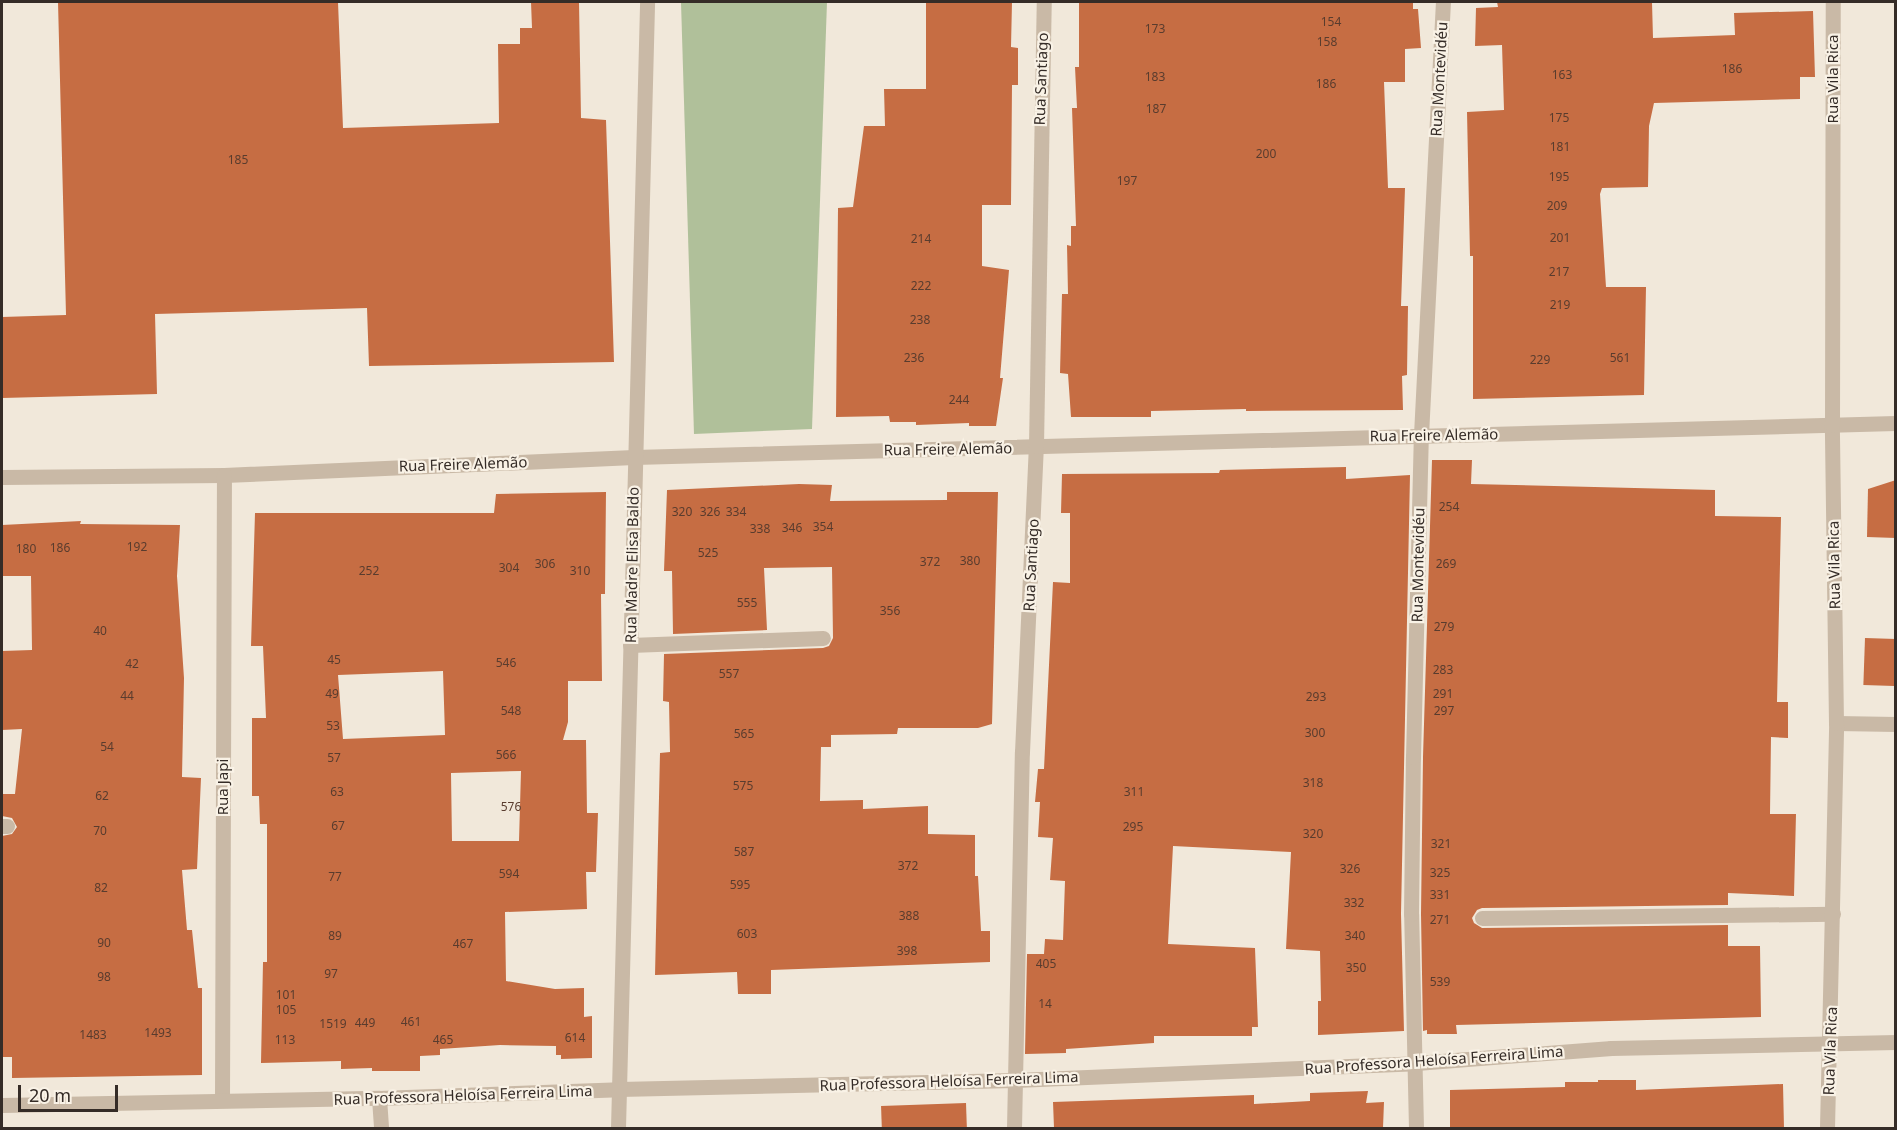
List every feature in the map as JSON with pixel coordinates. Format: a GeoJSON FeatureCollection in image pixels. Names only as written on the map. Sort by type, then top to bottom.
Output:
{"type":"FeatureCollection","features":[{"type":"Feature","properties":{"kind":"street","name":"Rua Madre Elisa Baldo"},"geometry":{"type":"LineString","coordinates":[[618,1128],[647,2]]}},
{"type":"Feature","properties":{"kind":"street","name":"Rua Santiago"},"geometry":{"type":"LineString","coordinates":[[1014,1128],[1022,752],[1036,446],[1044,2]]}},
{"type":"Feature","properties":{"kind":"street","name":"Rua Montevidéu"},"geometry":{"type":"LineString","coordinates":[[1416,1128],[1411,914],[1421,435],[1443,2]]}},
{"type":"Feature","properties":{"kind":"street","name":"Rua Vila Rica"},"geometry":{"type":"LineString","coordinates":[[1827,1128],[1836,723],[1832,425],[1833,2]]}},
{"type":"Feature","properties":{"kind":"street","name":"Rua Freire Alemão"},"geometry":{"type":"LineString","coordinates":[[2,477],[224,475],[634,457],[1896,423]]}},
{"type":"Feature","properties":{"kind":"street","name":"Rua Japi"},"geometry":{"type":"LineString","coordinates":[[222,1100],[224,475]]}},
{"type":"Feature","properties":{"kind":"street"},"geometry":{"type":"LineString","coordinates":[[630,645],[823,638]]}},
{"type":"Feature","properties":{"kind":"street"},"geometry":{"type":"LineString","coordinates":[[1836,723],[1896,724]]}},
{"type":"Feature","properties":{"kind":"street"},"geometry":{"type":"LineString","coordinates":[[1482,918],[1833,914]]}},
{"type":"Feature","properties":{"kind":"street","name":"Rua Professora Heloísa Ferreira Lima"},"geometry":{"type":"LineString","coordinates":[[2,1105],[379,1098],[619,1089],[1015,1080],[1416,1064],[1611,1048],[1896,1042]]}},
{"type":"Feature","properties":{"kind":"street"},"geometry":{"type":"LineString","coordinates":[[379,1098],[381,1128]]}},
{"type":"Feature","properties":{"kind":"green space"},"geometry":{"type":"Polygon","coordinates":[[[681,2],[827,2],[812,429],[694,434],[681,2]]]}},
{"type":"Feature","properties":{"kind":"building"},"geometry":{"type":"Polygon","coordinates":[[[58,2],[338,2],[343,128],[499,123],[498,44],[520,44],[520,28],[532,28],[531,2],[579,2],[581,118],[606,120],[614,362],[369,366],[367,308],[155,314],[157,394],[2,398],[2,317],[66,315],[58,2]]]}},
{"type":"Feature","properties":{"kind":"building"},"geometry":{"type":"Polygon","coordinates":[[[926,2],[1012,2],[1011,47],[1018,48],[1018,85],[1012,85],[1011,205],[982,205],[982,266],[1009,270],[1000,378],[1003,378],[996,426],[969,426],[969,423],[916,425],[916,422],[890,422],[889,416],[836,417],[838,208],[853,207],[864,126],[885,126],[884,89],[926,89],[926,2]]]}},
{"type":"Feature","properties":{"kind":"building"},"geometry":{"type":"Polygon","coordinates":[[[1079,2],[1413,2],[1413,9],[1418,9],[1421,48],[1405,49],[1405,82],[1384,82],[1388,188],[1405,188],[1401,306],[1408,306],[1407,375],[1402,376],[1403,410],[1151,411],[1151,417],[1071,417],[1068,374],[1060,373],[1062,294],[1068,294],[1067,245],[1071,246],[1071,226],[1076,226],[1072,108],[1077,108],[1075,67],[1079,67],[1079,2]]]}},
{"type":"Feature","properties":{"kind":"building"},"geometry":{"type":"Polygon","coordinates":[[[1497,2],[1652,2],[1653,38],[1735,35],[1734,13],[1813,11],[1815,77],[1800,77],[1800,99],[1654,103],[1649,126],[1648,187],[1602,188],[1600,194],[1606,287],[1646,287],[1644,395],[1473,399],[1473,256],[1470,256],[1467,112],[1504,110],[1502,45],[1475,46],[1476,8],[1498,7],[1497,2]]]}},
{"type":"Feature","properties":{"kind":"building"},"geometry":{"type":"Polygon","coordinates":[[[1432,460],[1472,460],[1471,484],[1715,490],[1715,516],[1781,517],[1777,702],[1788,702],[1788,738],[1771,737],[1770,814],[1796,814],[1794,896],[1728,893],[1728,905],[1482,908],[1477,910],[1472,918],[1474,923],[1482,928],[1728,925],[1728,946],[1760,946],[1761,1017],[1456,1025],[1457,1034],[1427,1034],[1427,1030],[1423,1031],[1421,914],[1423,757],[1432,460]]]}},
{"type":"Feature","properties":{"kind":"building"},"geometry":{"type":"Polygon","coordinates":[[[1346,467],[1346,479],[1410,475],[1401,914],[1404,1031],[1318,1035],[1318,1001],[1321,1001],[1320,951],[1286,949],[1291,852],[1173,846],[1168,944],[1255,948],[1258,1027],[1252,1027],[1252,1036],[1154,1036],[1154,1043],[1066,1049],[1066,1053],[1025,1054],[1027,954],[1044,954],[1045,939],[1063,940],[1065,881],[1050,880],[1053,838],[1038,837],[1040,802],[1035,802],[1038,769],[1044,769],[1053,582],[1070,583],[1070,513],[1061,513],[1062,474],[1219,473],[1220,470],[1346,467]]]}},
{"type":"Feature","properties":{"kind":"building"},"geometry":{"type":"Polygon","coordinates":[[[1896,480],[1896,538],[1867,537],[1868,489],[1896,480]]]}},
{"type":"Feature","properties":{"kind":"building"},"geometry":{"type":"Polygon","coordinates":[[[799,484],[832,485],[830,501],[947,500],[947,492],[998,492],[992,724],[978,728],[898,728],[897,734],[831,735],[831,747],[821,747],[820,801],[863,800],[863,809],[928,806],[928,834],[975,835],[975,876],[978,876],[981,931],[990,931],[990,962],[771,970],[771,994],[738,994],[737,972],[655,975],[660,753],[670,752],[669,702],[663,701],[664,654],[823,648],[829,646],[833,638],[832,567],[764,568],[767,630],[673,634],[672,571],[664,571],[667,490],[799,484]]]}},
{"type":"Feature","properties":{"kind":"building"},"geometry":{"type":"Polygon","coordinates":[[[606,492],[605,594],[601,594],[602,681],[568,681],[568,722],[563,740],[586,740],[587,813],[598,813],[596,872],[586,872],[587,909],[505,912],[506,981],[555,989],[584,988],[584,1017],[592,1016],[592,1058],[561,1059],[561,1055],[556,1055],[556,1046],[500,1045],[440,1049],[440,1055],[420,1056],[420,1071],[341,1069],[341,1061],[261,1063],[263,962],[267,962],[267,824],[260,824],[259,796],[252,796],[252,718],[266,718],[263,646],[251,646],[255,513],[494,513],[496,494],[606,492]],[[443,671],[338,675],[343,739],[445,735],[443,671]],[[521,771],[451,773],[452,841],[519,841],[521,771]]]}},
{"type":"Feature","properties":{"kind":"building"},"geometry":{"type":"Polygon","coordinates":[[[81,521],[80,524],[180,525],[177,576],[184,678],[182,777],[201,778],[197,869],[182,870],[187,930],[192,930],[198,988],[202,988],[202,1075],[12,1078],[12,1057],[2,1057],[2,836],[12,834],[17,827],[12,818],[2,816],[2,794],[15,794],[22,729],[2,730],[2,651],[32,650],[31,576],[2,576],[2,525],[81,521]]]}},
{"type":"Feature","properties":{"kind":"building"},"geometry":{"type":"Polygon","coordinates":[[[1865,638],[1896,639],[1894,686],[1863,685],[1865,638]]]}},
{"type":"Feature","properties":{"kind":"building"},"geometry":{"type":"Polygon","coordinates":[[[1598,1080],[1636,1080],[1636,1090],[1783,1084],[1784,1128],[1450,1128],[1450,1090],[1565,1087],[1565,1082],[1598,1082],[1598,1080]]]}},
{"type":"Feature","properties":{"kind":"building"},"geometry":{"type":"Polygon","coordinates":[[[1368,1091],[1366,1103],[1384,1102],[1383,1128],[1054,1128],[1053,1102],[1254,1095],[1254,1104],[1310,1101],[1310,1093],[1368,1091]]]}},
{"type":"Feature","properties":{"kind":"building"},"geometry":{"type":"Polygon","coordinates":[[[966,1103],[967,1128],[882,1128],[881,1106],[966,1103]]]}}]}
